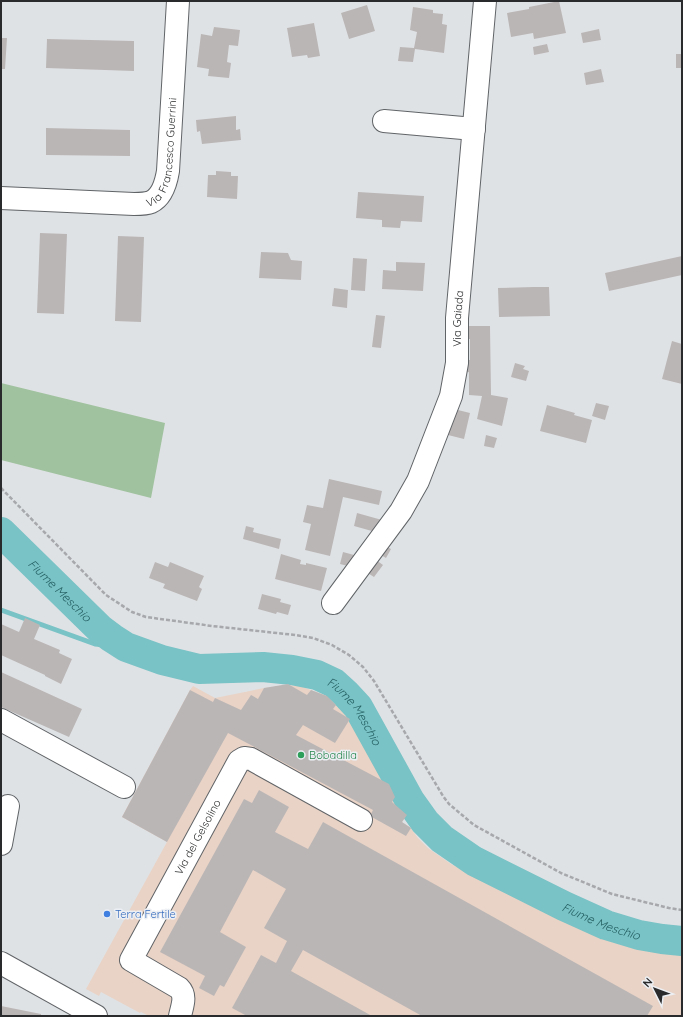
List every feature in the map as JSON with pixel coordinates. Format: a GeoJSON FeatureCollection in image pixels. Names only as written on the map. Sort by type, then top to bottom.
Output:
{"type":"FeatureCollection","features":[{"type":"Feature","properties":{"kind":"street","name":"Via Francesco Guerrini"},"geometry":{"type":"LineString","coordinates":[[1,198],[134,204],[151,202],[159,195],[166,184],[168,172],[178,1]]}},
{"type":"Feature","properties":{"kind":"street","name":"Via Gaiada"},"geometry":{"type":"LineString","coordinates":[[333,603],[401,511],[418,481],[451,396],[457,363],[457,318],[485,1]]}},
{"type":"Feature","properties":{"kind":"street"},"geometry":{"type":"LineString","coordinates":[[384,121],[474,129]]}},
{"type":"Feature","properties":{"kind":"street"},"geometry":{"type":"LineString","coordinates":[[1,720],[124,787]]}},
{"type":"Feature","properties":{"kind":"street","name":"Via del Gelsolino"},"geometry":{"type":"LineString","coordinates":[[180,1016],[184,1000],[182,991],[130,960],[239,761],[244,758],[251,759],[361,820]]}},
{"type":"Feature","properties":{"kind":"street"},"geometry":{"type":"LineString","coordinates":[[1,844],[8,806]]}},
{"type":"Feature","properties":{"kind":"street"},"geometry":{"type":"LineString","coordinates":[[1,963],[96,1016]]}},
{"type":"Feature","properties":{"kind":"path"},"geometry":{"type":"LineString","coordinates":[[1,488],[106,595],[132,612],[146,617],[313,638],[338,648],[363,667],[374,681],[449,804],[474,825],[561,873],[612,894],[682,910]]}},
{"type":"Feature","properties":{"kind":"shaded area"},"geometry":{"type":"Polygon","coordinates":[[[288,685],[300,686],[327,696],[342,709],[350,719],[407,815],[402,822],[411,828],[417,837],[428,848],[451,864],[524,902],[593,932],[648,950],[682,952],[682,1016],[149,1016],[141,1012],[140,1013],[101,992],[99,996],[86,989],[167,842],[122,817],[190,690],[193,686],[215,698],[264,688],[288,685]]]}},
{"type":"Feature","properties":{"kind":"green space"},"geometry":{"type":"Polygon","coordinates":[[[1,383],[165,423],[151,498],[1,460],[1,383]]]}},
{"type":"Feature","properties":{"kind":"building"},"geometry":{"type":"Polygon","coordinates":[[[559,1],[566,33],[534,39],[533,33],[511,37],[507,13],[559,1]]]}},
{"type":"Feature","properties":{"kind":"building"},"geometry":{"type":"Polygon","coordinates":[[[367,5],[375,31],[349,39],[341,13],[367,5]]]}},
{"type":"Feature","properties":{"kind":"building"},"geometry":{"type":"Polygon","coordinates":[[[413,7],[433,10],[433,13],[443,14],[442,24],[447,25],[444,53],[415,49],[413,62],[398,61],[400,47],[414,48],[417,32],[410,30],[413,7]]]}},
{"type":"Feature","properties":{"kind":"building"},"geometry":{"type":"Polygon","coordinates":[[[314,23],[320,56],[308,58],[307,55],[292,57],[287,28],[314,23]]]}},
{"type":"Feature","properties":{"kind":"building"},"geometry":{"type":"Polygon","coordinates":[[[214,27],[240,30],[238,46],[229,45],[227,62],[231,63],[229,78],[208,76],[209,69],[197,67],[201,34],[212,36],[214,27]]]}},
{"type":"Feature","properties":{"kind":"building"},"geometry":{"type":"Polygon","coordinates":[[[599,29],[601,40],[583,43],[581,33],[599,29]]]}},
{"type":"Feature","properties":{"kind":"building"},"geometry":{"type":"Polygon","coordinates":[[[1,38],[7,38],[5,69],[1,69],[1,38]]]}},
{"type":"Feature","properties":{"kind":"building"},"geometry":{"type":"Polygon","coordinates":[[[47,39],[134,41],[134,71],[46,68],[47,39]]]}},
{"type":"Feature","properties":{"kind":"building"},"geometry":{"type":"Polygon","coordinates":[[[547,44],[549,52],[534,55],[533,47],[547,44]]]}},
{"type":"Feature","properties":{"kind":"building"},"geometry":{"type":"Polygon","coordinates":[[[676,54],[682,54],[682,68],[676,68],[676,54]]]}},
{"type":"Feature","properties":{"kind":"building"},"geometry":{"type":"Polygon","coordinates":[[[601,69],[604,82],[586,85],[584,73],[601,69]]]}},
{"type":"Feature","properties":{"kind":"building"},"geometry":{"type":"Polygon","coordinates":[[[236,116],[236,130],[240,129],[241,140],[202,144],[200,131],[197,132],[196,120],[236,116]]]}},
{"type":"Feature","properties":{"kind":"building"},"geometry":{"type":"Polygon","coordinates":[[[46,128],[130,130],[130,156],[46,155],[46,128]]]}},
{"type":"Feature","properties":{"kind":"building"},"geometry":{"type":"Polygon","coordinates":[[[216,171],[231,172],[231,176],[238,176],[237,199],[207,197],[208,175],[216,175],[216,171]]]}},
{"type":"Feature","properties":{"kind":"building"},"geometry":{"type":"Polygon","coordinates":[[[358,192],[424,196],[422,222],[401,221],[400,228],[382,227],[382,220],[356,218],[358,192]]]}},
{"type":"Feature","properties":{"kind":"building"},"geometry":{"type":"Polygon","coordinates":[[[40,233],[67,234],[64,314],[37,313],[40,233]]]}},
{"type":"Feature","properties":{"kind":"building"},"geometry":{"type":"Polygon","coordinates":[[[118,236],[144,237],[141,322],[115,321],[118,236]]]}},
{"type":"Feature","properties":{"kind":"building"},"geometry":{"type":"Polygon","coordinates":[[[261,252],[288,253],[291,260],[302,261],[301,280],[259,278],[261,252]]]}},
{"type":"Feature","properties":{"kind":"building"},"geometry":{"type":"Polygon","coordinates":[[[682,256],[682,275],[609,291],[605,273],[682,256]]]}},
{"type":"Feature","properties":{"kind":"building"},"geometry":{"type":"Polygon","coordinates":[[[353,258],[367,259],[365,291],[351,290],[353,258]]]}},
{"type":"Feature","properties":{"kind":"building"},"geometry":{"type":"Polygon","coordinates":[[[396,262],[425,263],[423,291],[382,289],[383,270],[396,271],[396,262]]]}},
{"type":"Feature","properties":{"kind":"building"},"geometry":{"type":"Polygon","coordinates":[[[549,287],[550,316],[499,317],[498,288],[549,287]]]}},
{"type":"Feature","properties":{"kind":"building"},"geometry":{"type":"Polygon","coordinates":[[[334,288],[348,290],[347,308],[332,306],[334,288]]]}},
{"type":"Feature","properties":{"kind":"building"},"geometry":{"type":"Polygon","coordinates":[[[376,315],[385,316],[381,348],[372,347],[376,315]]]}},
{"type":"Feature","properties":{"kind":"building"},"geometry":{"type":"Polygon","coordinates":[[[460,326],[490,326],[491,395],[508,398],[502,426],[477,419],[482,396],[469,395],[469,372],[463,373],[463,359],[470,360],[470,339],[461,339],[460,326]]]}},
{"type":"Feature","properties":{"kind":"building"},"geometry":{"type":"Polygon","coordinates":[[[672,341],[682,344],[682,384],[662,379],[672,341]]]}},
{"type":"Feature","properties":{"kind":"building"},"geometry":{"type":"Polygon","coordinates":[[[515,363],[525,366],[523,369],[529,371],[526,381],[511,377],[515,363]]]}},
{"type":"Feature","properties":{"kind":"building"},"geometry":{"type":"Polygon","coordinates":[[[596,403],[609,406],[605,420],[592,416],[596,403]]]}},
{"type":"Feature","properties":{"kind":"building"},"geometry":{"type":"Polygon","coordinates":[[[547,405],[575,413],[574,415],[592,420],[586,443],[540,431],[547,405]]]}},
{"type":"Feature","properties":{"kind":"building"},"geometry":{"type":"Polygon","coordinates":[[[450,408],[470,413],[464,439],[444,434],[450,408]]]}},
{"type":"Feature","properties":{"kind":"building"},"geometry":{"type":"Polygon","coordinates":[[[486,435],[497,438],[494,448],[484,446],[486,435]]]}},
{"type":"Feature","properties":{"kind":"building"},"geometry":{"type":"Polygon","coordinates":[[[329,479],[382,491],[379,505],[343,497],[330,556],[305,550],[311,524],[303,522],[307,505],[323,508],[329,479]]]}},
{"type":"Feature","properties":{"kind":"building"},"geometry":{"type":"Polygon","coordinates":[[[357,513],[382,520],[379,533],[354,526],[357,513]]]}},
{"type":"Feature","properties":{"kind":"building"},"geometry":{"type":"Polygon","coordinates":[[[246,526],[254,528],[253,532],[281,539],[279,549],[243,539],[246,526]]]}},
{"type":"Feature","properties":{"kind":"building"},"geometry":{"type":"Polygon","coordinates":[[[382,544],[391,549],[386,558],[376,552],[382,544]]]}},
{"type":"Feature","properties":{"kind":"building"},"geometry":{"type":"Polygon","coordinates":[[[343,552],[354,555],[352,567],[340,564],[343,552]]]}},
{"type":"Feature","properties":{"kind":"building"},"geometry":{"type":"Polygon","coordinates":[[[281,554],[301,560],[300,564],[306,565],[306,563],[327,568],[321,591],[275,579],[281,554]]]}},
{"type":"Feature","properties":{"kind":"building"},"geometry":{"type":"Polygon","coordinates":[[[372,557],[383,565],[374,577],[363,570],[372,557]]]}},
{"type":"Feature","properties":{"kind":"building"},"geometry":{"type":"Polygon","coordinates":[[[155,562],[168,567],[170,562],[204,576],[199,587],[202,589],[197,601],[163,588],[165,584],[149,578],[155,562]]]}},
{"type":"Feature","properties":{"kind":"building"},"geometry":{"type":"Polygon","coordinates":[[[262,594],[281,599],[280,602],[291,605],[288,615],[277,612],[276,614],[258,609],[262,594]]]}},
{"type":"Feature","properties":{"kind":"building"},"geometry":{"type":"Polygon","coordinates":[[[25,618],[40,625],[34,639],[60,650],[59,653],[72,659],[61,684],[1,655],[1,624],[19,632],[25,618]]]}},
{"type":"Feature","properties":{"kind":"building"},"geometry":{"type":"Polygon","coordinates":[[[1,672],[82,709],[69,737],[1,707],[1,672]]]}},
{"type":"Feature","properties":{"kind":"building"},"geometry":{"type":"Polygon","coordinates":[[[288,684],[307,695],[311,690],[327,696],[336,705],[333,709],[350,719],[335,743],[303,725],[296,735],[389,784],[395,797],[392,802],[407,815],[402,822],[411,828],[406,836],[370,816],[373,810],[228,733],[167,842],[122,817],[190,690],[213,702],[215,698],[241,710],[251,695],[258,699],[264,688],[288,684]]]}},
{"type":"Feature","properties":{"kind":"building"},"geometry":{"type":"Polygon","coordinates":[[[259,790],[289,807],[275,832],[308,849],[323,822],[653,1006],[647,1016],[422,1016],[303,950],[291,971],[372,1016],[247,1016],[232,1008],[261,955],[276,963],[287,941],[264,928],[286,889],[253,870],[220,932],[246,947],[224,987],[220,985],[214,996],[199,988],[205,976],[160,952],[244,799],[252,803],[259,790]]]}},
{"type":"Feature","properties":{"kind":"building"},"geometry":{"type":"Polygon","coordinates":[[[1,1006],[41,1014],[41,1016],[1,1016],[1,1006]]]}},
{"type":"Feature","properties":{"kind":"waterway","name":"Fiume Meschio"},"geometry":{"type":"LineString","coordinates":[[1,532],[100,629],[126,647],[162,660],[199,669],[263,667],[292,670],[317,675],[334,683],[358,707],[410,801],[425,822],[442,839],[474,861],[564,906],[606,925],[639,935],[682,941]]}},
{"type":"Feature","properties":{"kind":"waterway"},"geometry":{"type":"LineString","coordinates":[[1,610],[95,644],[126,647]]}},
{"type":"Feature","properties":{"kind":"place","name":"Bobadilla"},"geometry":{"type":"Point","coordinates":[301,755]}},
{"type":"Feature","properties":{"kind":"place","name":"Terra Fertile"},"geometry":{"type":"Point","coordinates":[107,914]}}]}
